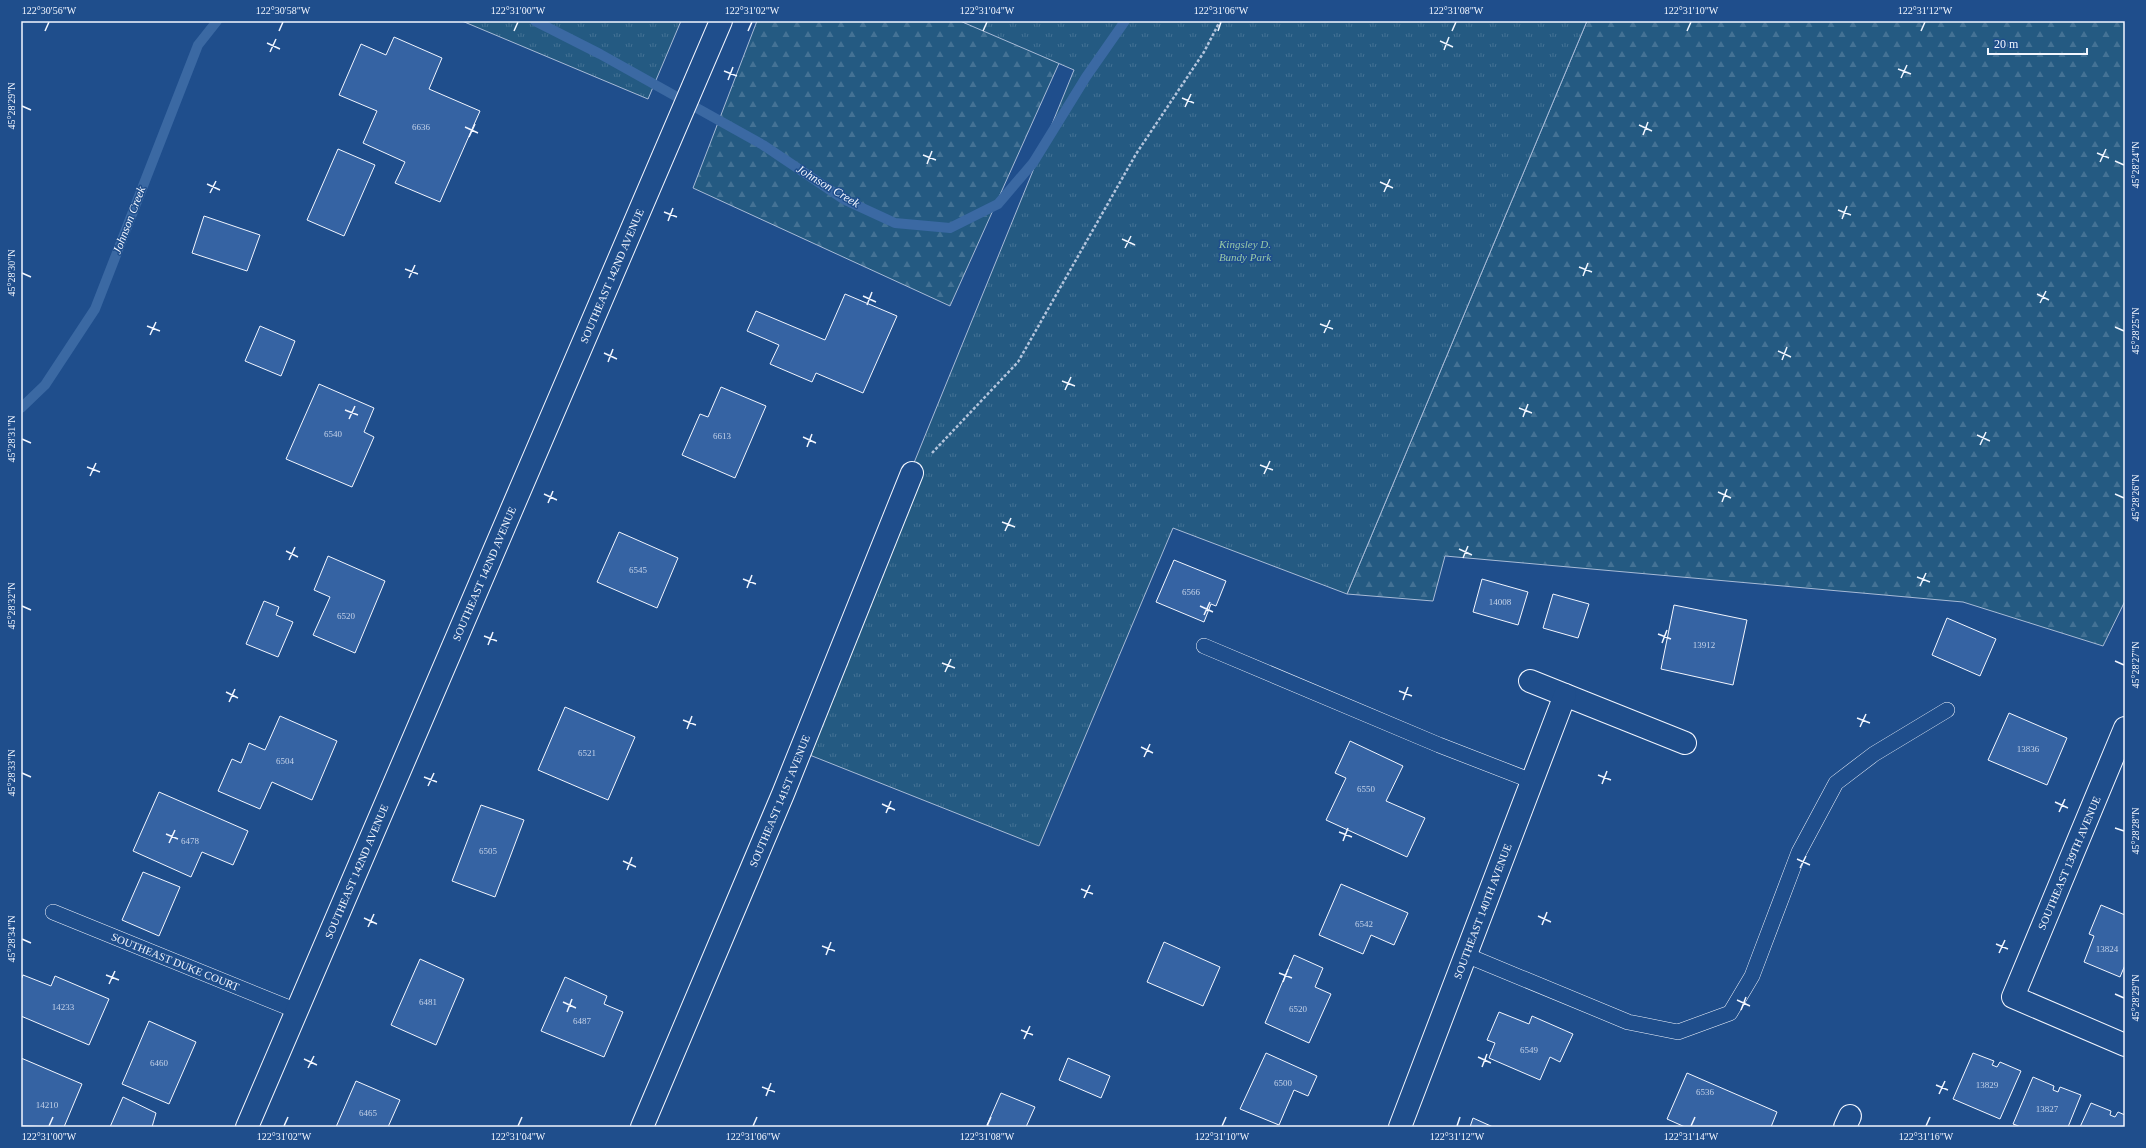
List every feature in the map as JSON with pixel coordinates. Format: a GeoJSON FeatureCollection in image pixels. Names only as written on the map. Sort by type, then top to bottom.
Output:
{"type":"FeatureCollection","features":[{"type":"Feature","properties":{"kind":"street","name":"SOUTHEAST 142ND AVENUE"},"geometry":{"type":"LineString","coordinates":[[247,1127],[721,21]]}},
{"type":"Feature","properties":{"kind":"street","name":"SOUTHEAST 141ST AVENUE"},"geometry":{"type":"LineString","coordinates":[[642,1127],[783,794],[912,473]]}},
{"type":"Feature","properties":{"kind":"street"},"geometry":{"type":"LineString","coordinates":[[1530,681],[1685,743]]}},
{"type":"Feature","properties":{"kind":"street","name":"SOUTHEAST 140TH AVENUE"},"geometry":{"type":"LineString","coordinates":[[1400,1127],[1532,782],[1564,694]]}},
{"type":"Feature","properties":{"kind":"street","name":"SOUTHEAST 139TH AVENUE"},"geometry":{"type":"LineString","coordinates":[[2125,728],[2013,997],[2125,1045]]}},
{"type":"Feature","properties":{"kind":"lane"},"geometry":{"type":"LineString","coordinates":[[1204,646],[1439,745],[1532,782]]}},
{"type":"Feature","properties":{"kind":"lane"},"geometry":{"type":"LineString","coordinates":[[1466,955],[1628,1022],[1678,1032],[1730,1013],[1752,976],[1799,852],[1836,784],[1874,754],[1947,710]]}},
{"type":"Feature","properties":{"kind":"lane","name":"SOUTHEAST DUKE COURT"},"geometry":{"type":"LineString","coordinates":[[53,912],[297,1011]]}},
{"type":"Feature","properties":{"kind":"path"},"geometry":{"type":"LineString","coordinates":[[912,473],[1018,362],[1136,154],[1204,52],[1220,21]]}},
{"type":"Feature","properties":{"kind":"green space"},"geometry":{"type":"Polygon","coordinates":[[[462,21],[681,21],[648,99],[462,21]]]}},
{"type":"Feature","properties":{"kind":"green space"},"geometry":{"type":"Polygon","coordinates":[[[757,21],[1078,21],[950,306],[693,188],[757,21]]]}},
{"type":"Feature","properties":{"kind":"green space","name":"Kingsley D. Bundy Park"},"geometry":{"type":"Polygon","coordinates":[[[960,21],[1587,21],[1347,594],[1173,528],[1039,846],[797,750],[1074,70],[960,21]]]}},
{"type":"Feature","properties":{"kind":"green space"},"geometry":{"type":"Polygon","coordinates":[[[1587,21],[2125,21],[2125,601],[2103,646],[1963,602],[1445,556],[1433,601],[1347,594],[1587,21]]]}},
{"type":"Feature","properties":{"kind":"building"},"geometry":{"type":"Polygon","coordinates":[[[394,37],[442,58],[429,89],[480,111],[440,202],[395,183],[405,162],[363,143],[377,111],[339,95],[361,44],[386,55],[394,37]]]}},
{"type":"Feature","properties":{"kind":"building"},"geometry":{"type":"Polygon","coordinates":[[[338,149],[375,165],[344,236],[307,220],[338,149]]]}},
{"type":"Feature","properties":{"kind":"building"},"geometry":{"type":"Polygon","coordinates":[[[204,216],[260,235],[247,271],[192,253],[204,216]]]}},
{"type":"Feature","properties":{"kind":"building"},"geometry":{"type":"Polygon","coordinates":[[[845,294],[897,316],[863,393],[816,373],[812,382],[770,364],[779,345],[747,331],[756,311],[825,340],[845,294]]]}},
{"type":"Feature","properties":{"kind":"building"},"geometry":{"type":"Polygon","coordinates":[[[260,326],[295,341],[281,376],[245,361],[260,326]]]}},
{"type":"Feature","properties":{"kind":"building"},"geometry":{"type":"Polygon","coordinates":[[[319,384],[374,408],[364,432],[374,437],[352,487],[286,459],[319,384]]]}},
{"type":"Feature","properties":{"kind":"building"},"geometry":{"type":"Polygon","coordinates":[[[721,387],[766,406],[735,478],[682,455],[700,414],[708,417],[721,387]]]}},
{"type":"Feature","properties":{"kind":"building"},"geometry":{"type":"Polygon","coordinates":[[[619,532],[678,558],[657,608],[597,582],[619,532]]]}},
{"type":"Feature","properties":{"kind":"building"},"geometry":{"type":"Polygon","coordinates":[[[328,556],[385,581],[355,653],[313,635],[330,597],[314,590],[328,556]]]}},
{"type":"Feature","properties":{"kind":"building"},"geometry":{"type":"Polygon","coordinates":[[[1174,560],[1226,581],[1216,606],[1211,604],[1204,622],[1156,602],[1174,560]]]}},
{"type":"Feature","properties":{"kind":"building"},"geometry":{"type":"Polygon","coordinates":[[[1482,579],[1528,592],[1518,625],[1473,612],[1482,579]]]}},
{"type":"Feature","properties":{"kind":"building"},"geometry":{"type":"Polygon","coordinates":[[[1553,594],[1589,604],[1578,638],[1543,628],[1553,594]]]}},
{"type":"Feature","properties":{"kind":"building"},"geometry":{"type":"Polygon","coordinates":[[[264,601],[279,607],[276,615],[293,622],[278,657],[246,644],[264,601]]]}},
{"type":"Feature","properties":{"kind":"building"},"geometry":{"type":"Polygon","coordinates":[[[1674,605],[1747,620],[1733,685],[1661,669],[1674,605]]]}},
{"type":"Feature","properties":{"kind":"building"},"geometry":{"type":"Polygon","coordinates":[[[1947,618],[1996,639],[1980,676],[1932,655],[1947,618]]]}},
{"type":"Feature","properties":{"kind":"building"},"geometry":{"type":"Polygon","coordinates":[[[565,707],[635,737],[608,800],[538,770],[565,707]]]}},
{"type":"Feature","properties":{"kind":"building"},"geometry":{"type":"Polygon","coordinates":[[[2009,713],[2067,738],[2047,785],[1988,760],[2009,713]]]}},
{"type":"Feature","properties":{"kind":"building"},"geometry":{"type":"Polygon","coordinates":[[[280,716],[337,741],[312,800],[272,782],[260,809],[218,791],[232,759],[241,763],[249,743],[265,750],[280,716]]]}},
{"type":"Feature","properties":{"kind":"building"},"geometry":{"type":"Polygon","coordinates":[[[1350,741],[1403,766],[1386,801],[1425,818],[1407,857],[1326,820],[1346,778],[1335,773],[1350,741]]]}},
{"type":"Feature","properties":{"kind":"building"},"geometry":{"type":"Polygon","coordinates":[[[159,792],[248,831],[233,865],[202,852],[191,877],[133,851],[159,792]]]}},
{"type":"Feature","properties":{"kind":"building"},"geometry":{"type":"Polygon","coordinates":[[[481,805],[524,820],[495,897],[452,881],[481,805]]]}},
{"type":"Feature","properties":{"kind":"building"},"geometry":{"type":"Polygon","coordinates":[[[143,872],[180,887],[159,936],[122,920],[143,872]]]}},
{"type":"Feature","properties":{"kind":"building"},"geometry":{"type":"Polygon","coordinates":[[[1341,884],[1408,913],[1394,945],[1371,935],[1363,954],[1319,935],[1341,884]]]}},
{"type":"Feature","properties":{"kind":"building"},"geometry":{"type":"Polygon","coordinates":[[[2101,905],[2125,915],[2125,965],[2120,977],[2084,962],[2094,936],[2089,934],[2101,905]]]}},
{"type":"Feature","properties":{"kind":"building"},"geometry":{"type":"Polygon","coordinates":[[[1164,942],[1220,967],[1203,1006],[1147,982],[1164,942]]]}},
{"type":"Feature","properties":{"kind":"building"},"geometry":{"type":"Polygon","coordinates":[[[1294,955],[1323,968],[1315,987],[1331,994],[1309,1043],[1265,1023],[1294,955]]]}},
{"type":"Feature","properties":{"kind":"building"},"geometry":{"type":"Polygon","coordinates":[[[420,959],[464,979],[436,1045],[391,1025],[420,959]]]}},
{"type":"Feature","properties":{"kind":"building"},"geometry":{"type":"Polygon","coordinates":[[[23,975],[51,986],[55,976],[109,999],[89,1045],[21,1016],[21,980],[23,975]]]}},
{"type":"Feature","properties":{"kind":"building"},"geometry":{"type":"Polygon","coordinates":[[[565,977],[607,996],[604,1004],[623,1012],[604,1057],[541,1031],[565,977]]]}},
{"type":"Feature","properties":{"kind":"building"},"geometry":{"type":"Polygon","coordinates":[[[1499,1012],[1529,1024],[1532,1016],[1573,1034],[1560,1062],[1550,1057],[1540,1080],[1489,1058],[1495,1043],[1487,1040],[1499,1012]]]}},
{"type":"Feature","properties":{"kind":"building"},"geometry":{"type":"Polygon","coordinates":[[[149,1021],[196,1042],[169,1104],[122,1084],[149,1021]]]}},
{"type":"Feature","properties":{"kind":"building"},"geometry":{"type":"Polygon","coordinates":[[[1266,1053],[1317,1076],[1308,1096],[1294,1090],[1279,1125],[1240,1109],[1266,1053]]]}},
{"type":"Feature","properties":{"kind":"building"},"geometry":{"type":"Polygon","coordinates":[[[1973,1053],[1994,1061],[1992,1065],[1997,1067],[2000,1062],[2021,1071],[2000,1119],[1953,1099],[1973,1053]]]}},
{"type":"Feature","properties":{"kind":"building"},"geometry":{"type":"Polygon","coordinates":[[[21,1058],[82,1084],[64,1127],[21,1126],[21,1058]]]}},
{"type":"Feature","properties":{"kind":"building"},"geometry":{"type":"Polygon","coordinates":[[[1068,1058],[1110,1076],[1101,1098],[1059,1080],[1068,1058]]]}},
{"type":"Feature","properties":{"kind":"building"},"geometry":{"type":"Polygon","coordinates":[[[1687,1073],[1777,1112],[1771,1127],[1685,1127],[1667,1119],[1687,1073]]]}},
{"type":"Feature","properties":{"kind":"building"},"geometry":{"type":"Polygon","coordinates":[[[2033,1077],[2054,1086],[2053,1090],[2058,1092],[2060,1087],[2081,1095],[2068,1127],[2021,1127],[2013,1124],[2033,1077]]]}},
{"type":"Feature","properties":{"kind":"building"},"geometry":{"type":"Polygon","coordinates":[[[356,1081],[400,1100],[388,1127],[336,1127],[356,1081]]]}},
{"type":"Feature","properties":{"kind":"building"},"geometry":{"type":"Polygon","coordinates":[[[1001,1093],[1035,1107],[1026,1127],[991,1127],[987,1125],[1001,1093]]]}},
{"type":"Feature","properties":{"kind":"building"},"geometry":{"type":"Polygon","coordinates":[[[123,1097],[156,1113],[152,1127],[110,1127],[123,1097]]]}},
{"type":"Feature","properties":{"kind":"building"},"geometry":{"type":"Polygon","coordinates":[[[2091,1103],[2111,1111],[2110,1115],[2115,1117],[2118,1112],[2125,1115],[2125,1127],[2080,1127],[2091,1103]]]}},
{"type":"Feature","properties":{"kind":"building"},"geometry":{"type":"Polygon","coordinates":[[[1473,1118],[1493,1127],[1470,1127],[1473,1118]]]}},
{"type":"Feature","properties":{"kind":"waterway","name":"Johnson Creek"},"geometry":{"type":"LineString","coordinates":[[21,408],[45,385],[95,309],[198,45],[217,21]]}},
{"type":"Feature","properties":{"kind":"waterway","name":"Johnson Creek"},"geometry":{"type":"LineString","coordinates":[[535,21],[600,54],[763,145],[845,200],[895,223],[950,228],[998,204],[1033,163],[1086,77],[1125,21]]}}]}
